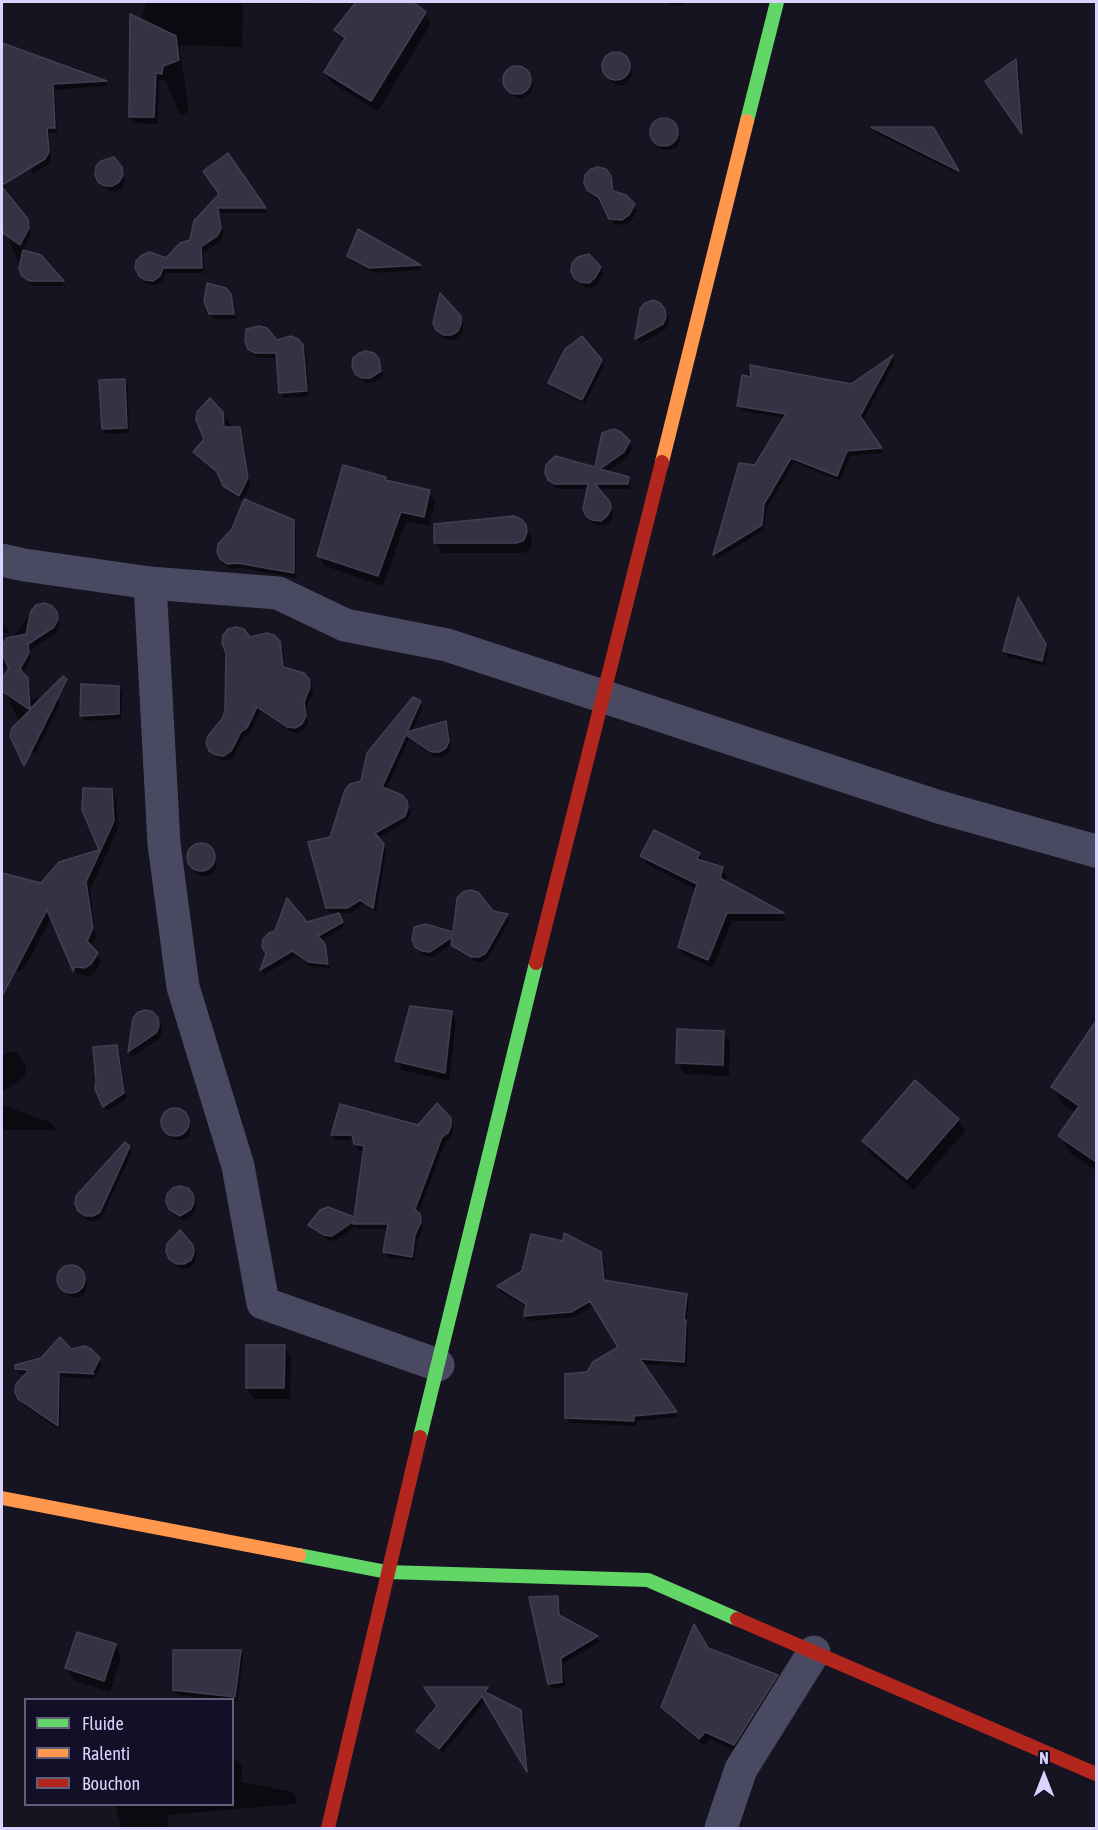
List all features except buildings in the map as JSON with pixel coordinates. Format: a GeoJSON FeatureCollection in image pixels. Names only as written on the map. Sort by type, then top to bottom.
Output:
{"type":"FeatureCollection","features":[{"type":"Feature","properties":{"kind":"street"},"geometry":{"type":"LineString","coordinates":[[328,1828],[387,1572],[777,2]]}},
{"type":"Feature","properties":{"kind":"street"},"geometry":{"type":"LineString","coordinates":[[2,560],[150,582],[278,593],[345,625],[447,645],[939,807],[1096,851]]}},
{"type":"Feature","properties":{"kind":"street"},"geometry":{"type":"LineString","coordinates":[[150,582],[164,844],[183,987],[238,1166],[263,1303],[438,1365]]}},
{"type":"Feature","properties":{"kind":"street"},"geometry":{"type":"LineString","coordinates":[[2,1498],[387,1572],[648,1580],[1096,1774]]}},
{"type":"Feature","properties":{"kind":"street"},"geometry":{"type":"LineString","coordinates":[[721,1828],[741,1769],[814,1652]]}},
{"type":"Feature","properties":{"kind":"traffic: fast"},"geometry":{"type":"LineString","coordinates":[[747,121],[777,2]]}},
{"type":"Feature","properties":{"kind":"traffic: fast"},"geometry":{"type":"LineString","coordinates":[[420,1437],[536,963]]}},
{"type":"Feature","properties":{"kind":"traffic: fast"},"geometry":{"type":"LineString","coordinates":[[299,1555],[387,1572],[648,1580],[737,1619]]}},
{"type":"Feature","properties":{"kind":"traffic: slow"},"geometry":{"type":"LineString","coordinates":[[662,462],[747,121]]}},
{"type":"Feature","properties":{"kind":"traffic: slow"},"geometry":{"type":"LineString","coordinates":[[2,1498],[299,1555]]}},
{"type":"Feature","properties":{"kind":"traffic: jam"},"geometry":{"type":"LineString","coordinates":[[536,963],[662,462]]}},
{"type":"Feature","properties":{"kind":"traffic: jam"},"geometry":{"type":"LineString","coordinates":[[328,1828],[420,1437]]}},
{"type":"Feature","properties":{"kind":"traffic: jam"},"geometry":{"type":"LineString","coordinates":[[737,1619],[1096,1774]]}}]}
